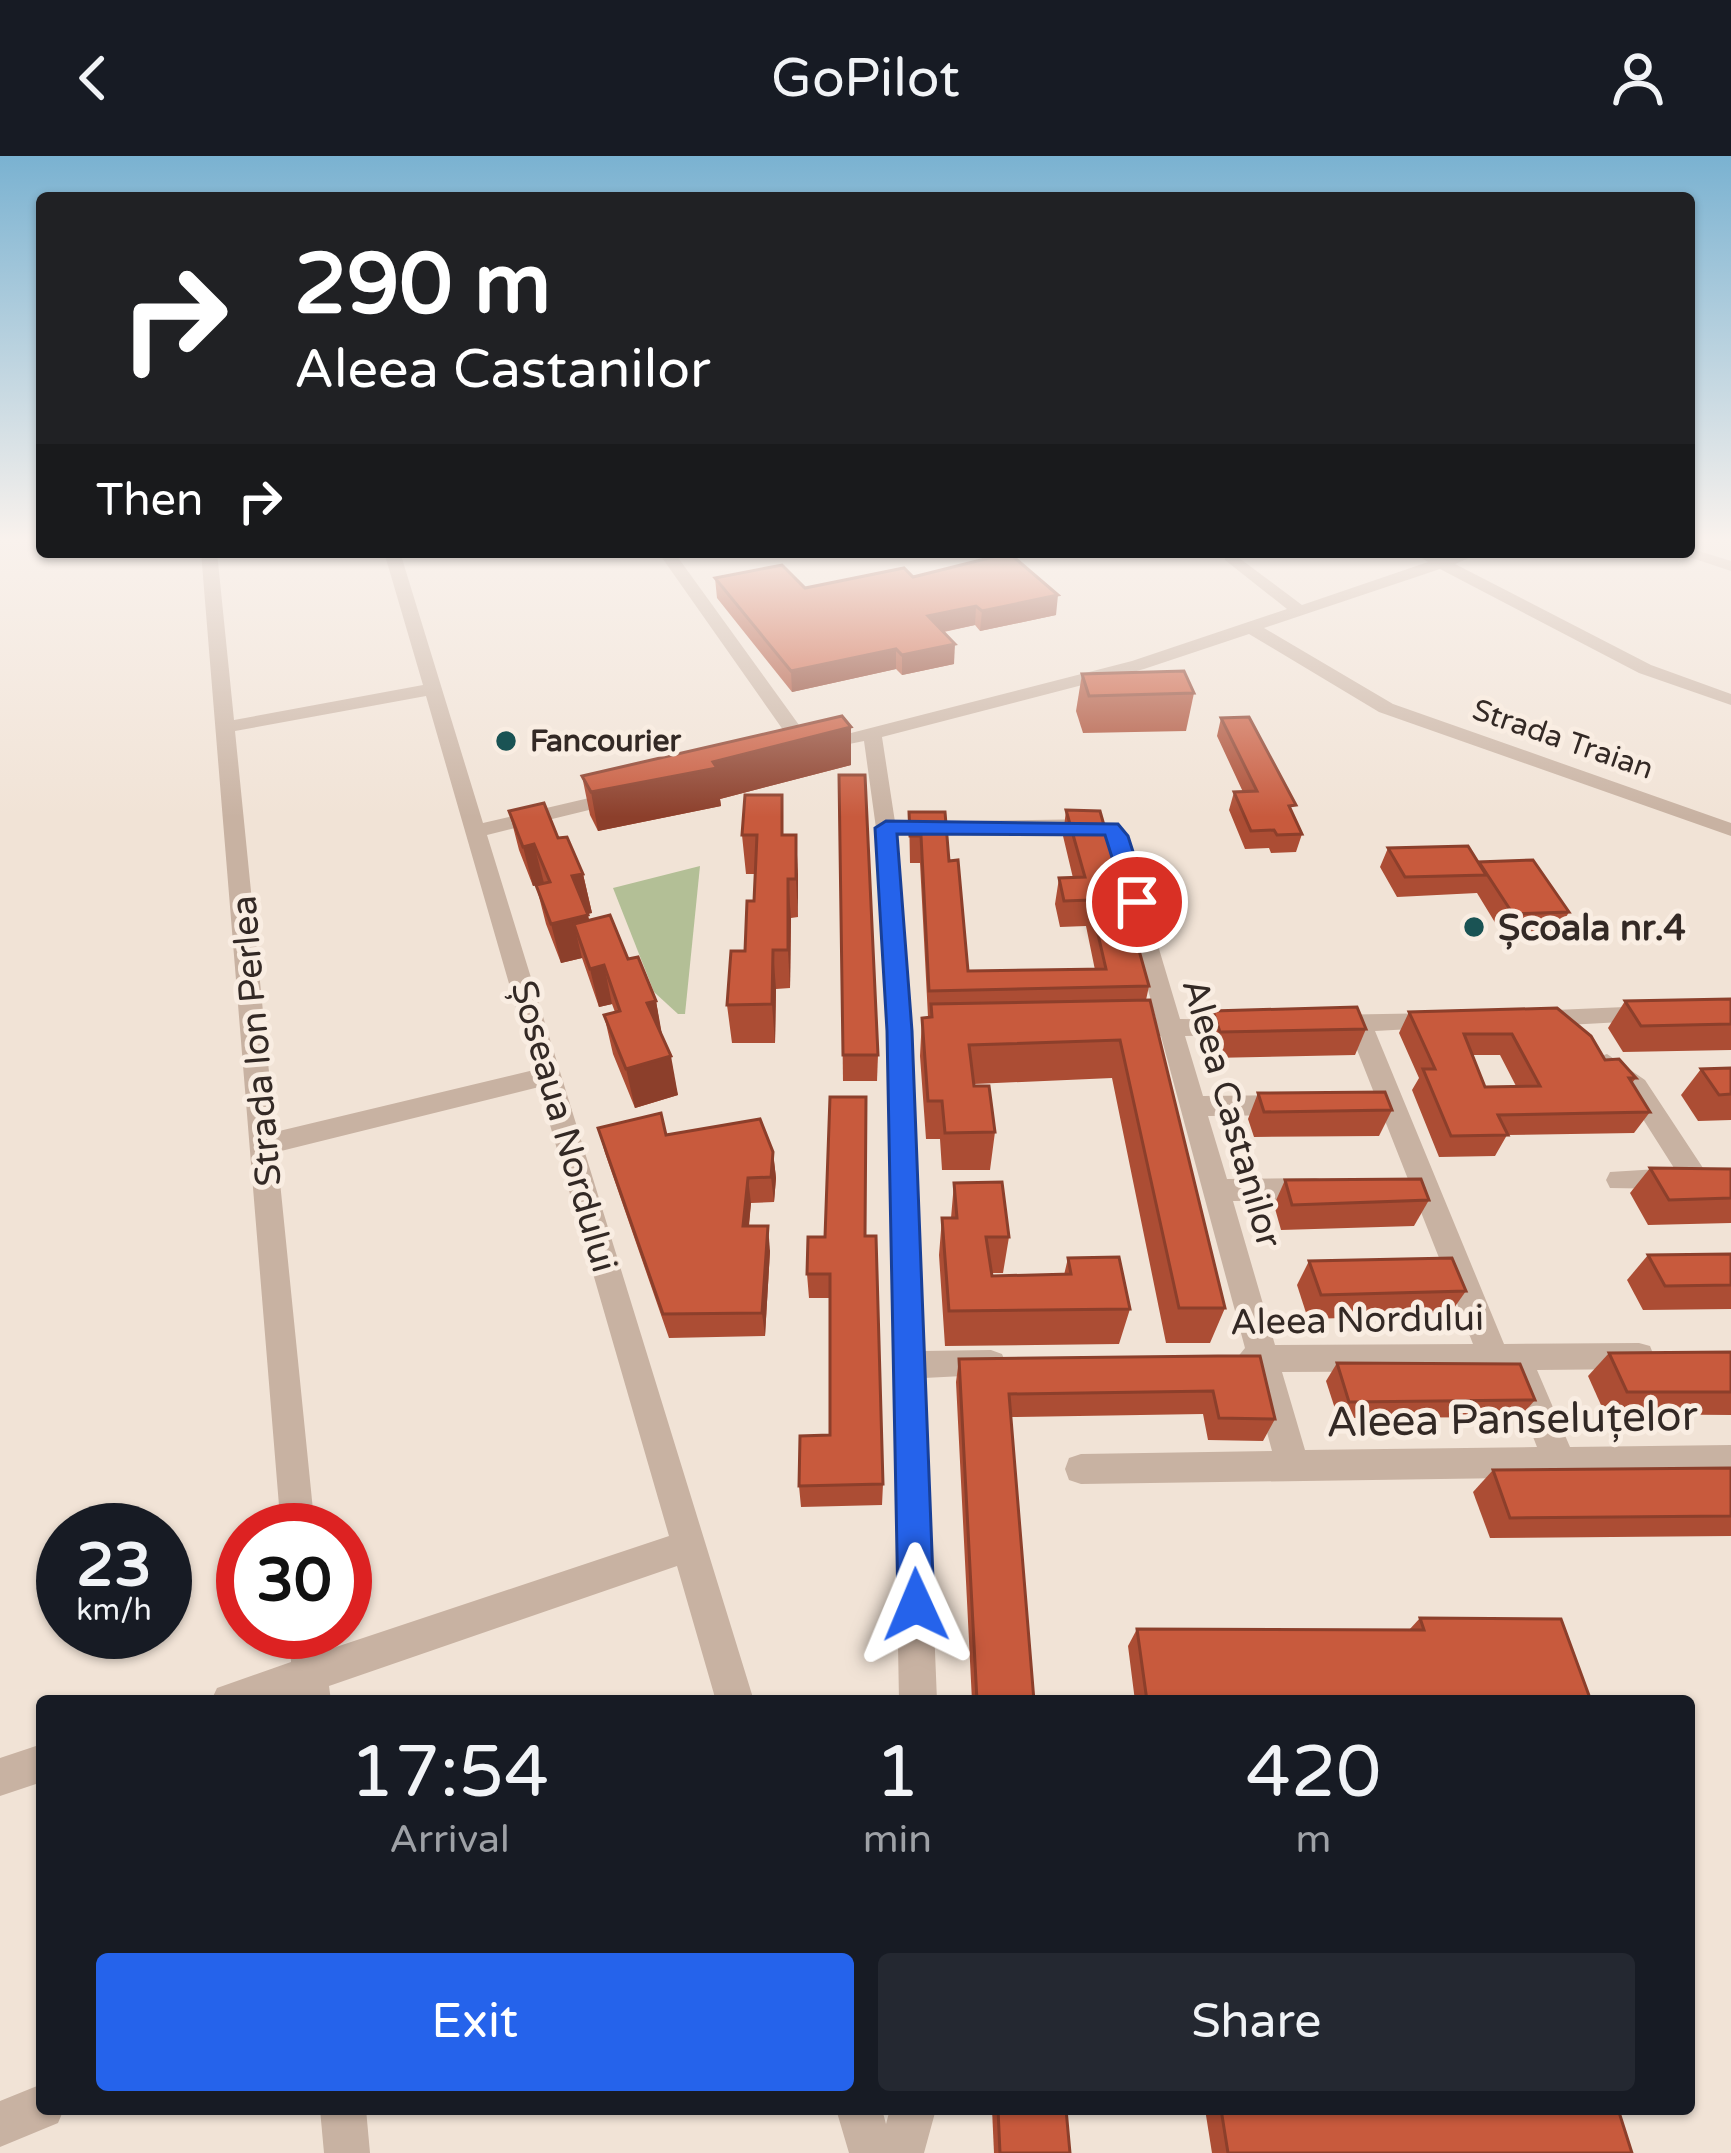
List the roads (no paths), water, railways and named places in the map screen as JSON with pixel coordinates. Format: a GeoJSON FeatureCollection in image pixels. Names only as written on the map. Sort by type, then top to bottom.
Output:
{"type":"FeatureCollection","features":[{"type":"Feature","properties":{"kind":"street","name":"Strada Ion Perlea"},"geometry":{"type":"LineString","coordinates":[[217,630],[296,1503]]}},
{"type":"Feature","properties":{"kind":"street","name":"Șoseaua Nordului"},"geometry":{"type":"LineString","coordinates":[[416,630],[733,1695]]}},
{"type":"Feature","properties":{"kind":"street"},"geometry":{"type":"LineString","coordinates":[[722,630],[807,750]]}},
{"type":"Feature","properties":{"kind":"street"},"geometry":{"type":"LineString","coordinates":[[785,756],[1046,691],[1249,630]]}},
{"type":"Feature","properties":{"kind":"street","name":"Strada Traian"},"geometry":{"type":"LineString","coordinates":[[1255,630],[1386,708],[1731,830]]}},
{"type":"Feature","properties":{"kind":"street"},"geometry":{"type":"LineString","coordinates":[[1571,630],[1645,669],[1731,700]]}},
{"type":"Feature","properties":{"kind":"street"},"geometry":{"type":"LineString","coordinates":[[226,727],[433,688]]}},
{"type":"Feature","properties":{"kind":"street"},"geometry":{"type":"LineString","coordinates":[[872,734],[909,1031],[918,1695]]}},
{"type":"Feature","properties":{"kind":"street"},"geometry":{"type":"LineString","coordinates":[[477,832],[631,794]]}},
{"type":"Feature","properties":{"kind":"street","name":"Aleea Castanilor"},"geometry":{"type":"LineString","coordinates":[[886,828],[1111,829],[1118,836],[1264,1359]]}},
{"type":"Feature","properties":{"kind":"street"},"geometry":{"type":"LineString","coordinates":[[1511,1019],[1683,1013]]}},
{"type":"Feature","properties":{"kind":"street"},"geometry":{"type":"LineString","coordinates":[[1553,1018],[1636,1087],[1694,1179]]}},
{"type":"Feature","properties":{"kind":"street"},"geometry":{"type":"LineString","coordinates":[[1311,1024],[1469,1020]]}},
{"type":"Feature","properties":{"kind":"street"},"geometry":{"type":"LineString","coordinates":[[1359,1023],[1379,1103],[1413,1189],[1560,1463]]}},
{"type":"Feature","properties":{"kind":"street"},"geometry":{"type":"LineString","coordinates":[[1128,1028],[1264,1025]]}},
{"type":"Feature","properties":{"kind":"street"},"geometry":{"type":"LineString","coordinates":[[264,1145],[550,1075]]}},
{"type":"Feature","properties":{"kind":"street"},"geometry":{"type":"LineString","coordinates":[[1196,1106],[1325,1104]]}},
{"type":"Feature","properties":{"kind":"street"},"geometry":{"type":"LineString","coordinates":[[1620,1180],[1731,1179]]}},
{"type":"Feature","properties":{"kind":"street"},"geometry":{"type":"LineString","coordinates":[[1219,1190],[1356,1189]]}},
{"type":"Feature","properties":{"kind":"street","name":"Aleea Nordului"},"geometry":{"type":"LineString","coordinates":[[1221,1360],[1659,1356]]}},
{"type":"Feature","properties":{"kind":"street","name":"Aleea Panseluțelor"},"geometry":{"type":"LineString","coordinates":[[1264,1359],[1293,1466]]}},
{"type":"Feature","properties":{"kind":"street"},"geometry":{"type":"LineString","coordinates":[[911,1366],[1023,1363]]}},
{"type":"Feature","properties":{"kind":"street","name":"Aleea Panseluțelor"},"geometry":{"type":"LineString","coordinates":[[1081,1469],[1731,1460]]}},
{"type":"Feature","properties":{"kind":"street"},"geometry":{"type":"LineString","coordinates":[[267,1695],[311,1688],[688,1546]]}},
{"type":"Feature","properties":{"kind":"street"},"geometry":{"type":"LineString","coordinates":[[0,1777],[36,1765]]}},
{"type":"Feature","properties":{"kind":"street"},"geometry":{"type":"LineString","coordinates":[[0,2124],[36,2109]]}},
{"type":"Feature","properties":{"kind":"street"},"geometry":{"type":"LineString","coordinates":[[344,2115],[347,2153]]}},
{"type":"Feature","properties":{"kind":"street"},"geometry":{"type":"LineString","coordinates":[[861,2115],[872,2153]]}},
{"type":"Feature","properties":{"kind":"street"},"geometry":{"type":"LineString","coordinates":[[901,2153],[911,2115]]}},
{"type":"Feature","properties":{"kind":"place","name":"Fancourier"},"geometry":{"type":"Point","coordinates":[506,741]}},
{"type":"Feature","properties":{"kind":"place","name":"Școala nr.4"},"geometry":{"type":"Point","coordinates":[1474,927]}}]}
